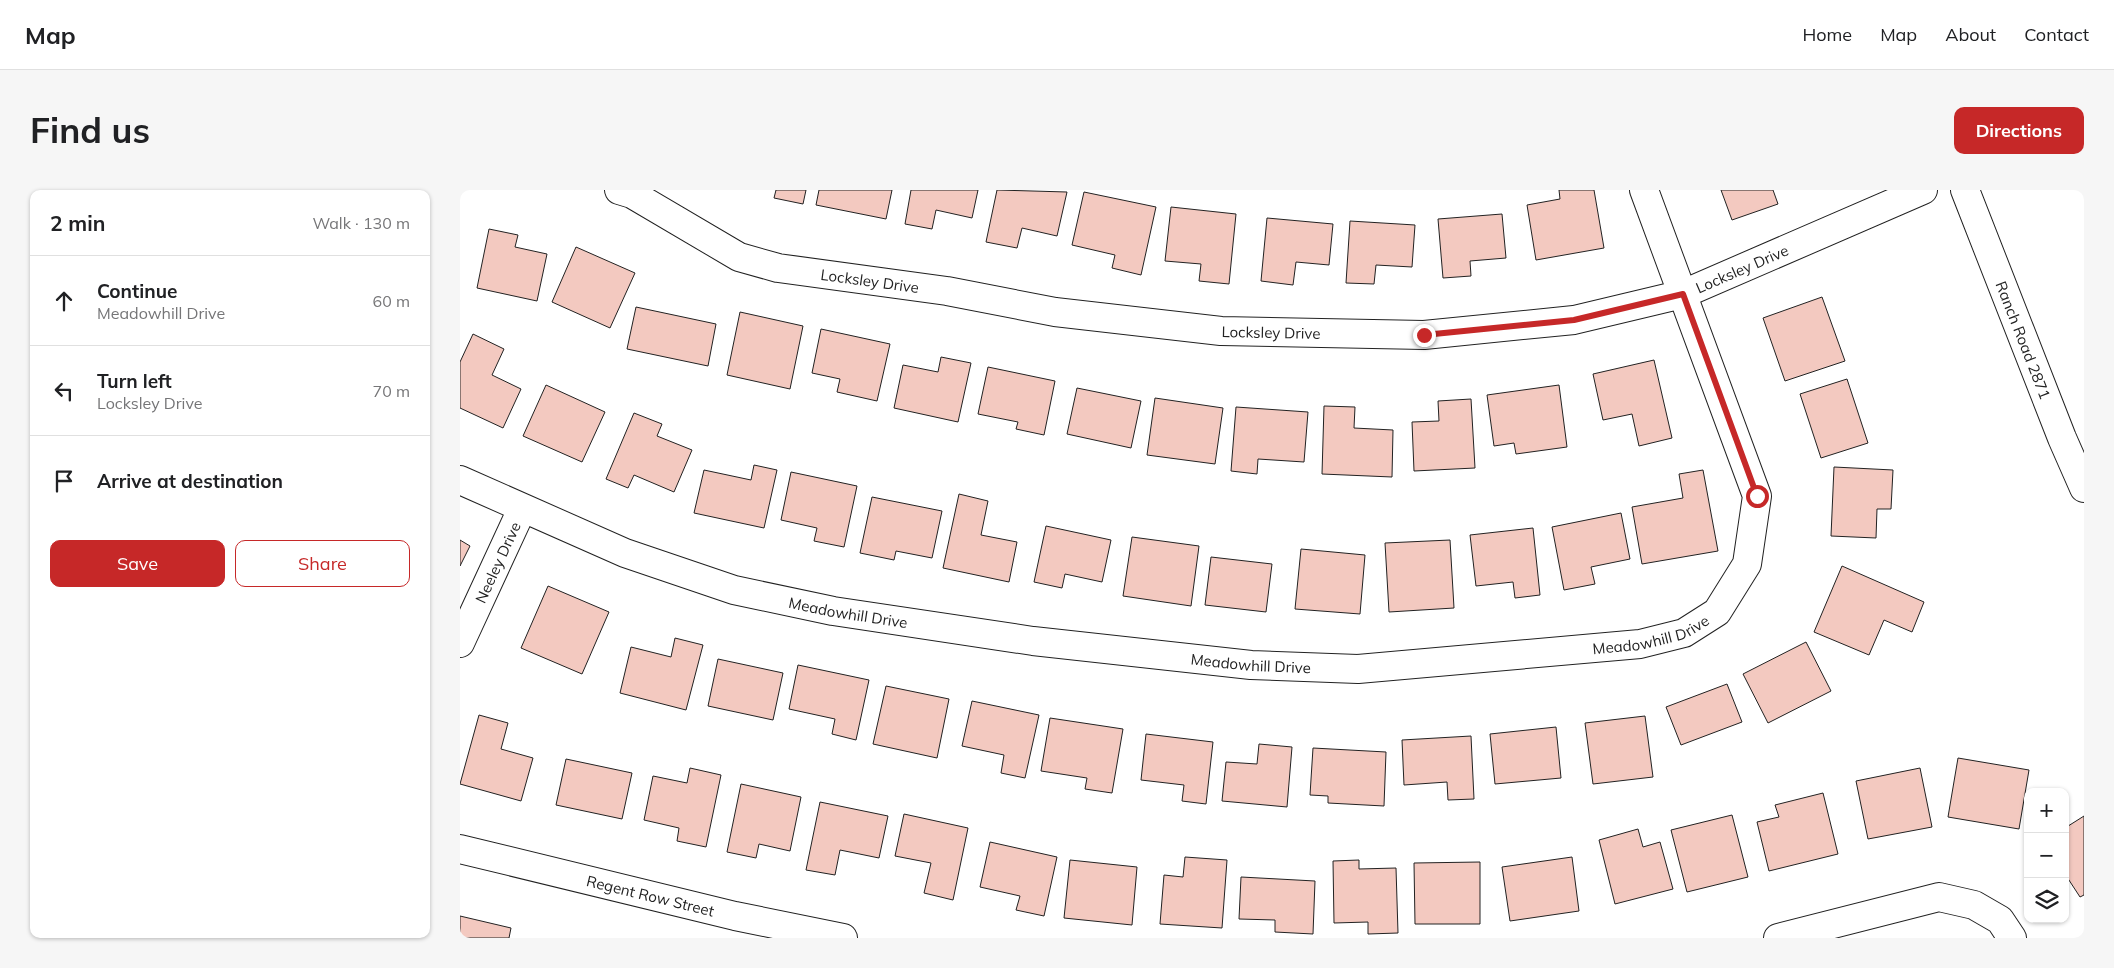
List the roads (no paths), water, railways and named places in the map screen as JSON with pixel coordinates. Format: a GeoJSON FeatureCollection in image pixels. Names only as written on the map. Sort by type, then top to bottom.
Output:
{"type":"FeatureCollection","features":[{"type":"Feature","properties":{"kind":"street","name":"Locksley Drive"},"geometry":{"type":"LineString","coordinates":[[619,190],[632,194],[739,257],[778,268],[947,291],[1055,312],[1221,331],[1424,335],[1574,320],[1683,294],[1923,190]]}},
{"type":"Feature","properties":{"kind":"street","name":"Meadowhill Drive"},"geometry":{"type":"LineString","coordinates":[[460,480],[625,554],[734,590],[833,611],[1033,641],[1251,665],[1358,669],[1640,644],[1684,633],[1717,612],[1747,564],[1757,496],[1644,190]]}},
{"type":"Feature","properties":{"kind":"street","name":"Ranch Road 2871"},"geometry":{"type":"LineString","coordinates":[[1965,190],[2062,438],[2084,488]]}},
{"type":"Feature","properties":{"kind":"street","name":"Neeley Drive"},"geometry":{"type":"LineString","coordinates":[[460,643],[522,509]]}},
{"type":"Feature","properties":{"kind":"street","name":"Regent Row Street"},"geometry":{"type":"LineString","coordinates":[[460,849],[733,927],[843,938]]}},
{"type":"Feature","properties":{"kind":"street"},"geometry":{"type":"LineString","coordinates":[[1778,938],[1939,898],[1974,905],[2000,920],[2012,938]]}}]}
